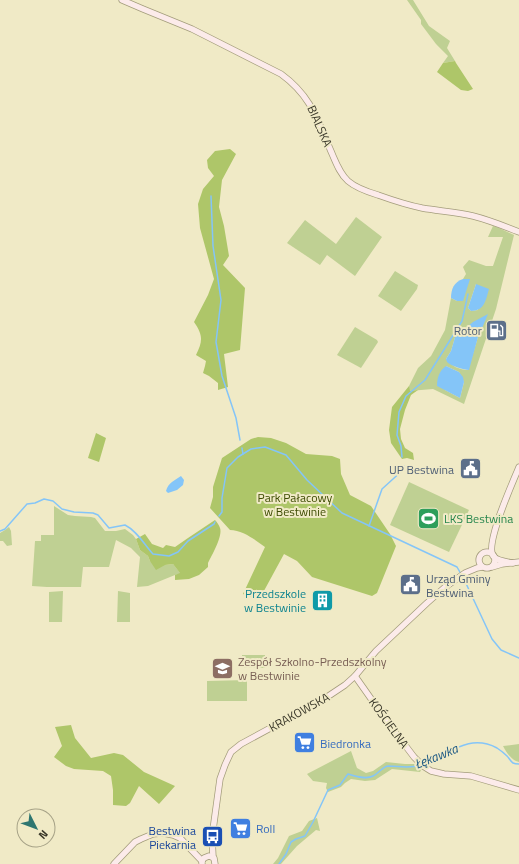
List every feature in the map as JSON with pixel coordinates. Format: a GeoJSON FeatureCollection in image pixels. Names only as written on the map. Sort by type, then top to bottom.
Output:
{"type":"FeatureCollection","features":[{"type":"Feature","properties":{"kind":"street","name":"BIALSKA"},"geometry":{"type":"LineString","coordinates":[[122,0],[192,29],[281,74],[289,80],[302,92],[309,102],[319,121],[334,160],[341,173],[347,180],[364,191],[396,202],[480,218],[519,232]]}},
{"type":"Feature","properties":{"kind":"street"},"geometry":{"type":"LineString","coordinates":[[516,563],[502,564],[485,568],[478,562],[478,559],[485,552],[495,530],[519,468]]}},
{"type":"Feature","properties":{"kind":"street"},"geometry":{"type":"LineString","coordinates":[[491,567],[495,562],[492,546],[495,530]]}},
{"type":"Feature","properties":{"kind":"street"},"geometry":{"type":"LineString","coordinates":[[485,552],[488,552],[502,561],[516,563]]}},
{"type":"Feature","properties":{"kind":"street","name":"KRAKOWSKA"},"geometry":{"type":"LineString","coordinates":[[215,864],[212,839],[220,779],[231,752],[240,744],[334,693],[345,685],[355,676],[376,651],[444,588],[465,573],[478,559]]}},
{"type":"Feature","properties":{"kind":"street","name":"KRAKOWSKA"},"geometry":{"type":"LineString","coordinates":[[465,573],[482,567]]}},
{"type":"Feature","properties":{"kind":"street","name":"KOŚCIELNA"},"geometry":{"type":"LineString","coordinates":[[355,676],[386,720],[421,765],[431,771],[444,774],[471,776],[519,790]]}},
{"type":"Feature","properties":{"kind":"street"},"geometry":{"type":"LineString","coordinates":[[114,864],[136,842],[153,834],[163,833],[173,835],[183,841],[203,861],[209,856],[213,857]]}},
{"type":"Feature","properties":{"kind":"street","name":"KRAKOWSKA"},"geometry":{"type":"LineString","coordinates":[[203,861],[212,839]]}},
{"type":"Feature","properties":{"kind":"green space"},"geometry":{"type":"Polygon","coordinates":[[[407,0],[413,0],[429,26],[450,41],[447,48],[455,61],[443,63],[448,56],[436,44],[421,24],[421,20],[407,0]]]}},
{"type":"Feature","properties":{"kind":"green space"},"geometry":{"type":"Polygon","coordinates":[[[455,61],[473,89],[468,91],[461,90],[437,72],[443,63],[455,61]]]}},
{"type":"Feature","properties":{"kind":"green space"},"geometry":{"type":"Polygon","coordinates":[[[230,149],[236,154],[222,180],[219,207],[229,256],[223,265],[245,288],[240,350],[224,354],[228,387],[218,390],[218,383],[203,373],[206,361],[196,355],[200,346],[201,338],[194,322],[208,295],[214,279],[200,228],[198,204],[203,189],[214,176],[208,168],[207,160],[215,151],[230,149]]]}},
{"type":"Feature","properties":{"kind":"green space"},"geometry":{"type":"Polygon","coordinates":[[[356,217],[382,237],[355,276],[327,255],[320,265],[287,243],[305,220],[336,244],[356,217]]]}},
{"type":"Feature","properties":{"kind":"green space"},"geometry":{"type":"Polygon","coordinates":[[[493,226],[514,235],[496,309],[464,404],[433,389],[409,391],[409,386],[418,368],[431,356],[445,330],[451,298],[457,301],[469,279],[463,279],[466,274],[463,267],[469,260],[486,266],[493,266],[503,237],[488,237],[493,226]],[[476,284],[468,308],[471,311],[478,310],[476,284]],[[456,334],[451,351],[446,359],[450,364],[468,370],[478,337],[456,334]],[[446,366],[445,390],[460,398],[464,382],[459,372],[446,366]]]}},
{"type":"Feature","properties":{"kind":"green space"},"geometry":{"type":"Polygon","coordinates":[[[395,271],[418,285],[417,289],[401,311],[378,296],[395,271]]]}},
{"type":"Feature","properties":{"kind":"green space"},"geometry":{"type":"Polygon","coordinates":[[[355,327],[378,342],[361,368],[337,355],[355,327]]]}},
{"type":"Feature","properties":{"kind":"green space"},"geometry":{"type":"Polygon","coordinates":[[[409,386],[410,391],[418,390],[411,395],[400,429],[401,439],[405,448],[413,453],[414,460],[407,458],[402,459],[391,443],[389,430],[392,407],[409,386]]]}},
{"type":"Feature","properties":{"kind":"green space"},"geometry":{"type":"Polygon","coordinates":[[[96,433],[106,438],[99,462],[88,458],[96,433]]]}},
{"type":"Feature","properties":{"kind":"green space","name":"Park Pałacowy w Bestwinie"},"geometry":{"type":"Polygon","coordinates":[[[258,437],[271,438],[286,443],[306,454],[332,456],[340,459],[341,474],[350,495],[371,506],[390,534],[396,546],[377,593],[372,596],[312,577],[297,561],[284,554],[259,600],[243,594],[265,547],[240,532],[230,530],[210,508],[213,497],[213,487],[222,458],[251,439],[258,437]]]}},
{"type":"Feature","properties":{"kind":"green space","name":"LKS Bestwina"},"geometry":{"type":"Polygon","coordinates":[[[409,482],[469,510],[449,552],[390,525],[409,482]]]}},
{"type":"Feature","properties":{"kind":"green space"},"geometry":{"type":"Polygon","coordinates":[[[54,506],[68,515],[95,518],[105,531],[125,529],[133,535],[140,550],[148,556],[150,561],[165,565],[173,564],[181,574],[148,586],[137,587],[140,557],[131,548],[116,540],[109,567],[83,567],[81,587],[32,586],[35,541],[41,541],[41,535],[54,535],[54,506]]]}},
{"type":"Feature","properties":{"kind":"green space"},"geometry":{"type":"Polygon","coordinates":[[[215,520],[221,531],[217,546],[208,563],[208,567],[199,575],[189,579],[175,580],[175,575],[180,573],[173,564],[165,565],[156,570],[148,556],[140,550],[136,539],[145,534],[152,544],[163,548],[166,545],[175,547],[215,520]]]}},
{"type":"Feature","properties":{"kind":"green space"},"geometry":{"type":"Polygon","coordinates":[[[9,527],[11,531],[12,545],[7,546],[3,541],[0,541],[0,533],[9,527]]]}},
{"type":"Feature","properties":{"kind":"green space"},"geometry":{"type":"Polygon","coordinates":[[[63,591],[62,622],[49,622],[49,592],[63,591]]]}},
{"type":"Feature","properties":{"kind":"green space"},"geometry":{"type":"Polygon","coordinates":[[[118,591],[130,593],[130,622],[117,622],[118,591]]]}},
{"type":"Feature","properties":{"kind":"green space"},"geometry":{"type":"Polygon","coordinates":[[[242,655],[265,655],[265,668],[242,668],[242,655]]]}},
{"type":"Feature","properties":{"kind":"green space"},"geometry":{"type":"Polygon","coordinates":[[[247,680],[247,701],[207,701],[207,681],[247,680]]]}},
{"type":"Feature","properties":{"kind":"green space"},"geometry":{"type":"Polygon","coordinates":[[[71,725],[75,738],[91,758],[114,753],[123,755],[144,772],[175,786],[159,804],[139,786],[130,803],[126,806],[113,805],[111,776],[103,771],[74,769],[66,766],[54,757],[62,746],[55,727],[71,725]]]}},
{"type":"Feature","properties":{"kind":"green space"},"geometry":{"type":"Polygon","coordinates":[[[519,744],[519,762],[512,758],[503,746],[519,744]]]}},
{"type":"Feature","properties":{"kind":"green space"},"geometry":{"type":"Polygon","coordinates":[[[351,751],[357,768],[366,773],[373,771],[386,762],[414,764],[421,770],[420,772],[392,769],[375,780],[365,781],[351,779],[341,787],[328,792],[326,788],[327,783],[313,781],[307,774],[351,751]]]}},
{"type":"Feature","properties":{"kind":"green space"},"geometry":{"type":"Polygon","coordinates":[[[317,818],[320,831],[316,830],[297,846],[281,864],[273,864],[278,858],[289,836],[302,831],[309,821],[317,818]]]}},
{"type":"Feature","properties":{"kind":"water"},"geometry":{"type":"Polygon","coordinates":[[[463,279],[470,279],[463,301],[457,301],[451,298],[452,292],[455,284],[463,279]]]}},
{"type":"Feature","properties":{"kind":"water"},"geometry":{"type":"Polygon","coordinates":[[[476,284],[489,289],[482,307],[471,311],[468,308],[476,284]]]}},
{"type":"Feature","properties":{"kind":"water"},"geometry":{"type":"Polygon","coordinates":[[[488,314],[480,333],[469,330],[467,327],[488,314]]]}},
{"type":"Feature","properties":{"kind":"water"},"geometry":{"type":"Polygon","coordinates":[[[461,331],[468,331],[478,337],[469,370],[451,365],[446,359],[451,351],[456,334],[461,331]]]}},
{"type":"Feature","properties":{"kind":"water"},"geometry":{"type":"Polygon","coordinates":[[[446,366],[459,372],[463,377],[464,382],[460,398],[437,386],[439,375],[446,366]]]}},
{"type":"Feature","properties":{"kind":"water"},"geometry":{"type":"Polygon","coordinates":[[[181,476],[184,480],[183,485],[177,490],[168,493],[166,491],[168,486],[181,476]]]}},
{"type":"Feature","properties":{"kind":"waterway"},"geometry":{"type":"LineString","coordinates":[[211,196],[213,246],[221,300],[216,342],[222,376],[236,418],[240,440]]}},
{"type":"Feature","properties":{"kind":"waterway"},"geometry":{"type":"LineString","coordinates":[[402,457],[401,446],[397,435],[399,412],[406,396],[425,380],[462,321],[468,294]]}},
{"type":"Feature","properties":{"kind":"waterway"},"geometry":{"type":"LineString","coordinates":[[219,516],[222,512],[222,498],[227,468],[238,457],[251,449],[265,447],[286,455],[307,480],[342,513],[457,567],[461,574]]}},
{"type":"Feature","properties":{"kind":"waterway"},"geometry":{"type":"LineString","coordinates":[[242,448],[243,454]]}},
{"type":"Feature","properties":{"kind":"waterway"},"geometry":{"type":"LineString","coordinates":[[369,526],[382,489],[404,469],[404,466]]}},
{"type":"Feature","properties":{"kind":"waterway"},"geometry":{"type":"LineString","coordinates":[[0,531],[5,529],[27,504],[35,503],[44,499],[53,501],[62,509],[98,515],[109,528],[125,525],[137,534],[153,554],[169,556],[178,552],[188,541],[215,522]]}},
{"type":"Feature","properties":{"kind":"waterway"},"geometry":{"type":"LineString","coordinates":[[463,577],[492,639],[501,650],[519,658]]}},
{"type":"Feature","properties":{"kind":"waterway","name":"Łękawka"},"geometry":{"type":"LineString","coordinates":[[423,764],[459,747],[477,743],[487,744],[497,748],[512,762],[519,764]]}},
{"type":"Feature","properties":{"kind":"waterway","name":"Łękawka"},"geometry":{"type":"LineString","coordinates":[[279,864],[286,854],[291,842],[305,836],[328,790],[340,785],[348,774],[367,778],[375,775],[388,766],[408,767],[420,765]]}},
{"type":"Feature","properties":{"kind":"place","name":"Rotor"},"geometry":{"type":"Point","coordinates":[497,330]}},
{"type":"Feature","properties":{"kind":"place","name":"UP Bestwina"},"geometry":{"type":"Point","coordinates":[470,469]}},
{"type":"Feature","properties":{"kind":"place","name":"LKS Bestwina"},"geometry":{"type":"Point","coordinates":[429,518]}},
{"type":"Feature","properties":{"kind":"place","name":"Urząd Gminy Bestwina"},"geometry":{"type":"Point","coordinates":[411,585]}},
{"type":"Feature","properties":{"kind":"place","name":"Przedszkole w Bestwinie"},"geometry":{"type":"Point","coordinates":[322,600]}},
{"type":"Feature","properties":{"kind":"place","name":"Zespół Szkolno-Przedszkolny w Bestwinie"},"geometry":{"type":"Point","coordinates":[222,668]}},
{"type":"Feature","properties":{"kind":"place","name":"Biedronka"},"geometry":{"type":"Point","coordinates":[304,743]}},
{"type":"Feature","properties":{"kind":"place","name":"Roll"},"geometry":{"type":"Point","coordinates":[240,828]}},
{"type":"Feature","properties":{"kind":"place","name":"Bestwina Piekarnia"},"geometry":{"type":"Point","coordinates":[212,837]}}]}
